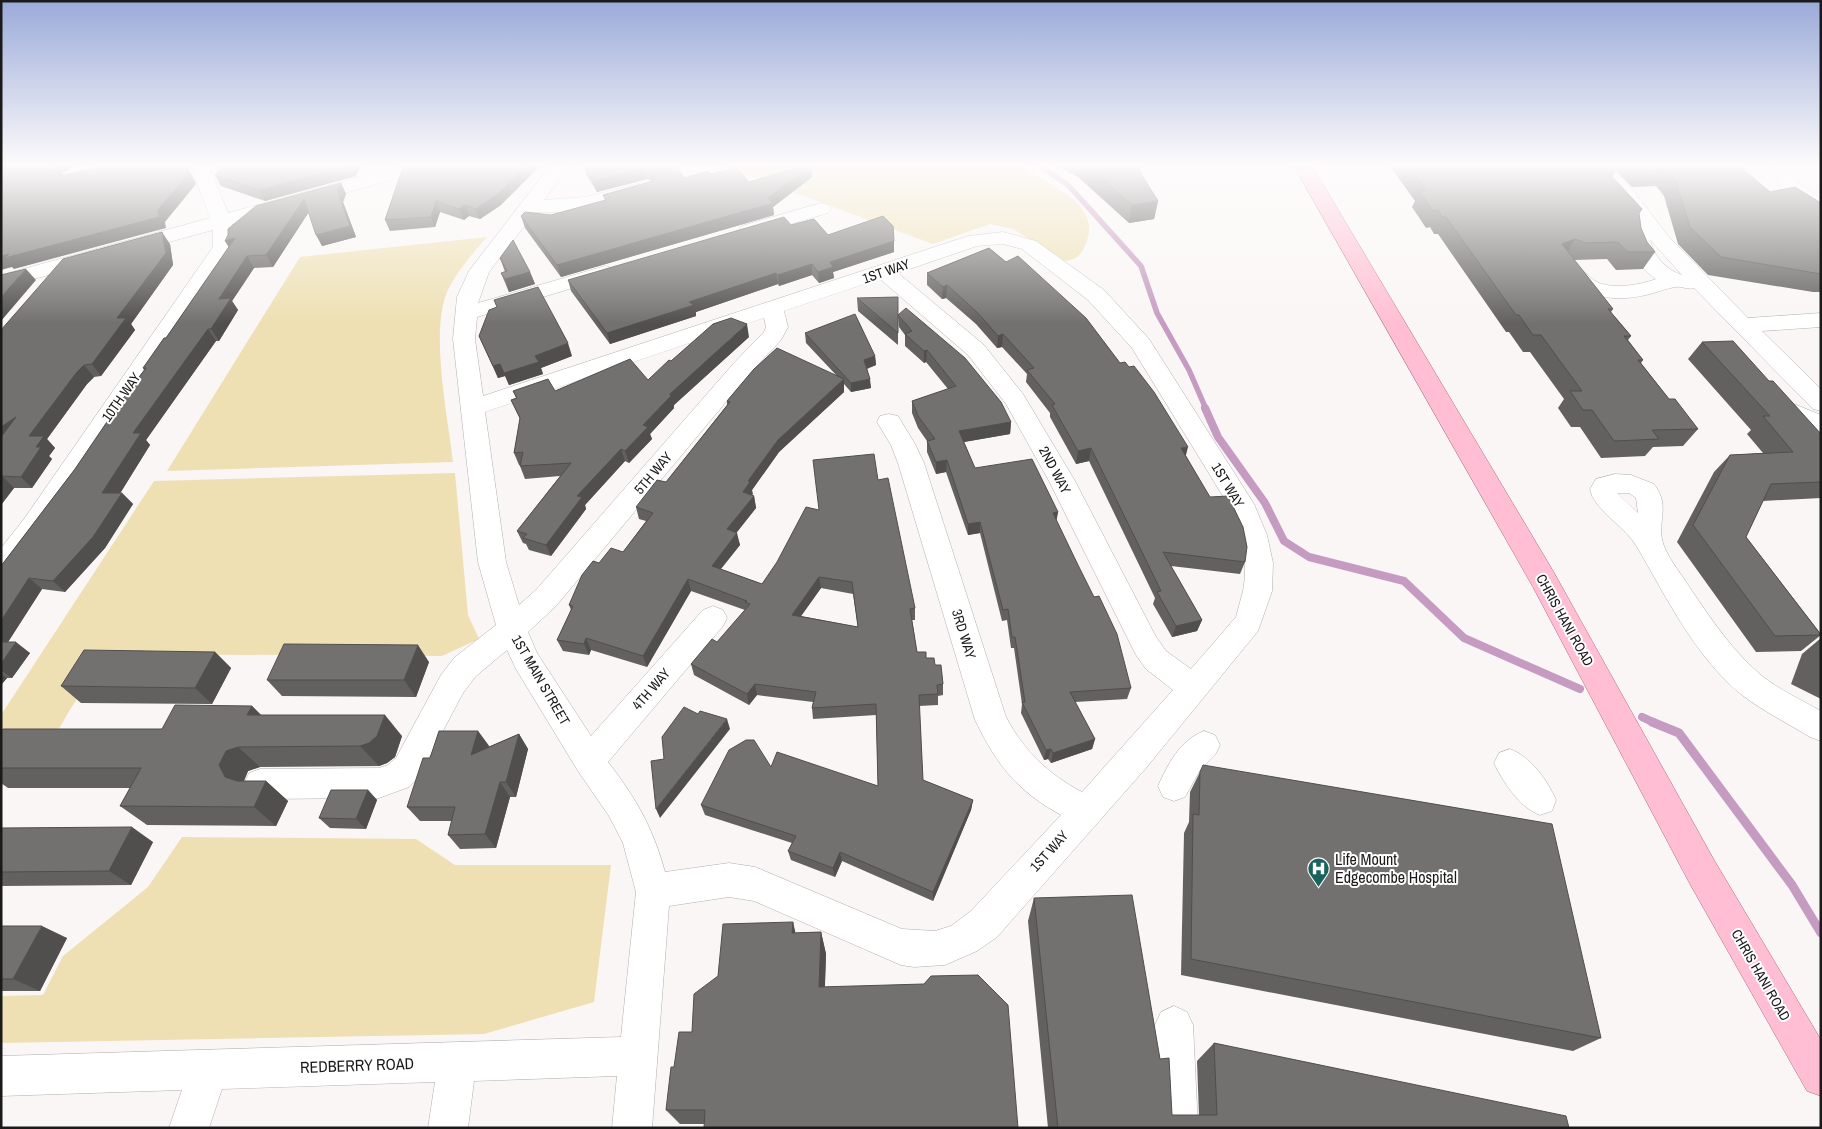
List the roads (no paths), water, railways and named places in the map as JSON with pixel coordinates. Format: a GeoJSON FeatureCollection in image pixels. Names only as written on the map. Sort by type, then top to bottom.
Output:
{"type":"FeatureCollection","features":[{"type":"Feature","properties":{"kind":"main road","name":"CHRIS HANI ROAD"},"geometry":{"type":"LineString","coordinates":[[1334,219],[1544,579],[1707,881],[1821,1077]]}},
{"type":"Feature","properties":{"kind":"street"},"geometry":{"type":"LineString","coordinates":[[1,282],[229,219]]}},
{"type":"Feature","properties":{"kind":"street","name":"1ST MAIN STREET"},"geometry":{"type":"LineString","coordinates":[[519,219],[479,271],[468,297],[465,314],[464,339],[492,562],[512,629],[526,660],[589,761],[621,805],[639,840],[653,892],[640,1056]]}},
{"type":"Feature","properties":{"kind":"street"},"geometry":{"type":"LineString","coordinates":[[728,236],[788,219]]}},
{"type":"Feature","properties":{"kind":"street"},"geometry":{"type":"LineString","coordinates":[[1645,219],[1661,240],[1705,287],[1821,402]]}},
{"type":"Feature","properties":{"kind":"street","name":"10TH WAY"},"geometry":{"type":"LineString","coordinates":[[1,568],[33,526],[216,260],[225,238],[221,221]]}},
{"type":"Feature","properties":{"kind":"street"},"geometry":{"type":"LineString","coordinates":[[1648,223],[1640,230],[1643,249],[1658,271],[1674,279],[1705,287]]}},
{"type":"Feature","properties":{"kind":"street","name":"1ST WAY"},"geometry":{"type":"LineString","coordinates":[[472,408],[885,272],[976,240],[989,238],[1018,241],[1040,252],[1096,296],[1141,344],[1241,504],[1254,531],[1260,556],[1261,579],[1257,601],[1248,623],[1194,689],[984,924],[966,938],[943,948],[923,951],[901,947],[755,884],[729,880],[699,883],[653,892]]}},
{"type":"Feature","properties":{"kind":"street"},"geometry":{"type":"LineString","coordinates":[[1565,263],[1590,286],[1604,290],[1653,289],[1665,285],[1674,279]]}},
{"type":"Feature","properties":{"kind":"street"},"geometry":{"type":"LineString","coordinates":[[39,294],[64,264]]}},
{"type":"Feature","properties":{"kind":"street"},"geometry":{"type":"LineString","coordinates":[[465,314],[624,267]]}},
{"type":"Feature","properties":{"kind":"street","name":"2ND WAY"},"geometry":{"type":"LineString","coordinates":[[885,272],[976,350],[996,373],[1015,400],[1058,473],[1146,646],[1156,660],[1194,689]]}},
{"type":"Feature","properties":{"kind":"street","name":"5TH WAY"},"geometry":{"type":"LineString","coordinates":[[260,784],[380,783],[398,777],[406,768],[452,684],[465,667],[512,629],[562,580],[742,368],[773,335],[777,327],[772,309]]}},
{"type":"Feature","properties":{"kind":"street"},"geometry":{"type":"LineString","coordinates":[[1743,325],[1821,320]]}},
{"type":"Feature","properties":{"kind":"street"},"geometry":{"type":"LineString","coordinates":[[1794,412],[1803,418],[1821,424]]}},
{"type":"Feature","properties":{"kind":"street","name":"3RD WAY"},"geometry":{"type":"LineString","coordinates":[[889,422],[912,463],[991,720],[1003,745],[1022,771],[1046,790],[1086,810]]}},
{"type":"Feature","properties":{"kind":"street"},"geometry":{"type":"LineString","coordinates":[[1648,540],[1677,590],[1707,634],[1744,678],[1759,690],[1821,727]]}},
{"type":"Feature","properties":{"kind":"street","name":"4TH WAY"},"geometry":{"type":"LineString","coordinates":[[589,761],[713,618]]}},
{"type":"Feature","properties":{"kind":"street"},"geometry":{"type":"LineString","coordinates":[[1174,786],[1189,760],[1204,745]]}},
{"type":"Feature","properties":{"kind":"street"},"geometry":{"type":"LineString","coordinates":[[1510,763],[1540,800]]}},
{"type":"Feature","properties":{"kind":"street"},"geometry":{"type":"LineString","coordinates":[[1174,1025],[1178,1128]]}},
{"type":"Feature","properties":{"kind":"street"},"geometry":{"type":"LineString","coordinates":[[632,1128],[640,1056]]}},
{"type":"Feature","properties":{"kind":"street","name":"REDBERRY ROAD"},"geometry":{"type":"LineString","coordinates":[[1,1076],[640,1056]]}},
{"type":"Feature","properties":{"kind":"street"},"geometry":{"type":"LineString","coordinates":[[448,1128],[458,1062]]}},
{"type":"Feature","properties":{"kind":"street"},"geometry":{"type":"LineString","coordinates":[[189,1128],[208,1070]]}},
{"type":"Feature","properties":{"kind":"waterway"},"geometry":{"type":"LineString","coordinates":[[1098,219],[1141,266],[1157,313],[1189,370],[1206,409]]}},
{"type":"Feature","properties":{"kind":"waterway"},"geometry":{"type":"LineString","coordinates":[[1205,408],[1218,437],[1265,503],[1284,541],[1309,557],[1404,581],[1464,638],[1580,689]]}},
{"type":"Feature","properties":{"kind":"waterway"},"geometry":{"type":"LineString","coordinates":[[1642,717],[1655,723]]}},
{"type":"Feature","properties":{"kind":"waterway"},"geometry":{"type":"LineString","coordinates":[[1652,722],[1679,733],[1792,885],[1821,933]]}},
{"type":"Feature","properties":{"kind":"place","name":"Life Mount Edgecombe Hospital"},"geometry":{"type":"Point","coordinates":[1319,887]}}]}
